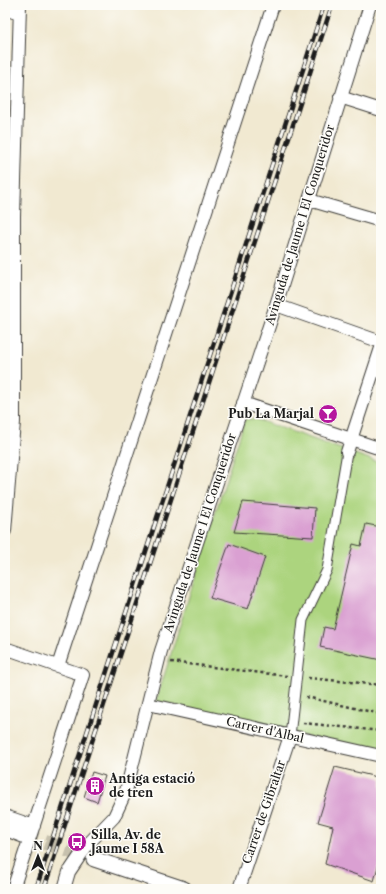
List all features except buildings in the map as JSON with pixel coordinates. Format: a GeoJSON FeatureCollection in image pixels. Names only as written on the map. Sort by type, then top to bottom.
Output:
{"type":"FeatureCollection","features":[{"type":"Feature","properties":{"kind":"street"},"geometry":{"type":"LineString","coordinates":[[58,666],[273,5]]}},
{"type":"Feature","properties":{"kind":"street","name":"Avinguda de Jaume I El Conqueridor"},"geometry":{"type":"LineString","coordinates":[[64,889],[69,872],[88,844],[114,817],[126,791],[158,661],[276,306],[340,97],[370,5]]}},
{"type":"Feature","properties":{"kind":"street"},"geometry":{"type":"LineString","coordinates":[[5,9],[20,9],[10,226],[9,434],[5,531]]}},
{"type":"Feature","properties":{"kind":"street"},"geometry":{"type":"LineString","coordinates":[[340,97],[381,110]]}},
{"type":"Feature","properties":{"kind":"street"},"geometry":{"type":"LineString","coordinates":[[309,200],[381,221]]}},
{"type":"Feature","properties":{"kind":"street"},"geometry":{"type":"LineString","coordinates":[[276,306],[381,342]]}},
{"type":"Feature","properties":{"kind":"street"},"geometry":{"type":"LineString","coordinates":[[290,736],[302,620],[326,570],[349,446],[381,348]]}},
{"type":"Feature","properties":{"kind":"street"},"geometry":{"type":"LineString","coordinates":[[243,403],[349,446],[381,449]]}},
{"type":"Feature","properties":{"kind":"street"},"geometry":{"type":"LineString","coordinates":[[5,648],[83,675],[28,830],[13,889]]}},
{"type":"Feature","properties":{"kind":"street","name":"Carrer d'Albal"},"geometry":{"type":"LineString","coordinates":[[148,704],[381,756]]}},
{"type":"Feature","properties":{"kind":"street","name":"Carrer de Gibraltar"},"geometry":{"type":"LineString","coordinates":[[238,889],[290,736]]}},
{"type":"Feature","properties":{"kind":"street"},"geometry":{"type":"LineString","coordinates":[[5,816],[28,830]]}},
{"type":"Feature","properties":{"kind":"street"},"geometry":{"type":"LineString","coordinates":[[5,828],[28,830]]}},
{"type":"Feature","properties":{"kind":"street"},"geometry":{"type":"LineString","coordinates":[[94,859],[184,889]]}},
{"type":"Feature","properties":{"kind":"path"},"geometry":{"type":"LineString","coordinates":[[158,661],[381,685]]}},
{"type":"Feature","properties":{"kind":"path"},"geometry":{"type":"LineString","coordinates":[[295,695],[381,714]]}},
{"type":"Feature","properties":{"kind":"path"},"geometry":{"type":"LineString","coordinates":[[292,722],[381,731]]}},
{"type":"Feature","properties":{"kind":"green space"},"geometry":{"type":"Polygon","coordinates":[[[245,419],[256,419],[381,463],[381,754],[156,701],[245,419]]]}},
{"type":"Feature","properties":{"kind":"tunnel"},"geometry":{"type":"LineString","coordinates":[[23,835],[94,859]]}},
{"type":"Feature","properties":{"kind":"railway"},"geometry":{"type":"LineString","coordinates":[[36,889],[324,5]]}},
{"type":"Feature","properties":{"kind":"railway"},"geometry":{"type":"LineString","coordinates":[[44,889],[332,5]]}},
{"type":"Feature","properties":{"kind":"place","name":"Pub La Marjal"},"geometry":{"type":"Point","coordinates":[328,414]}},
{"type":"Feature","properties":{"kind":"place","name":"Antiga estació de tren"},"geometry":{"type":"Point","coordinates":[95,786]}},
{"type":"Feature","properties":{"kind":"place","name":"Silla, Av. de Jaume I 58A"},"geometry":{"type":"Point","coordinates":[77,842]}}]}
